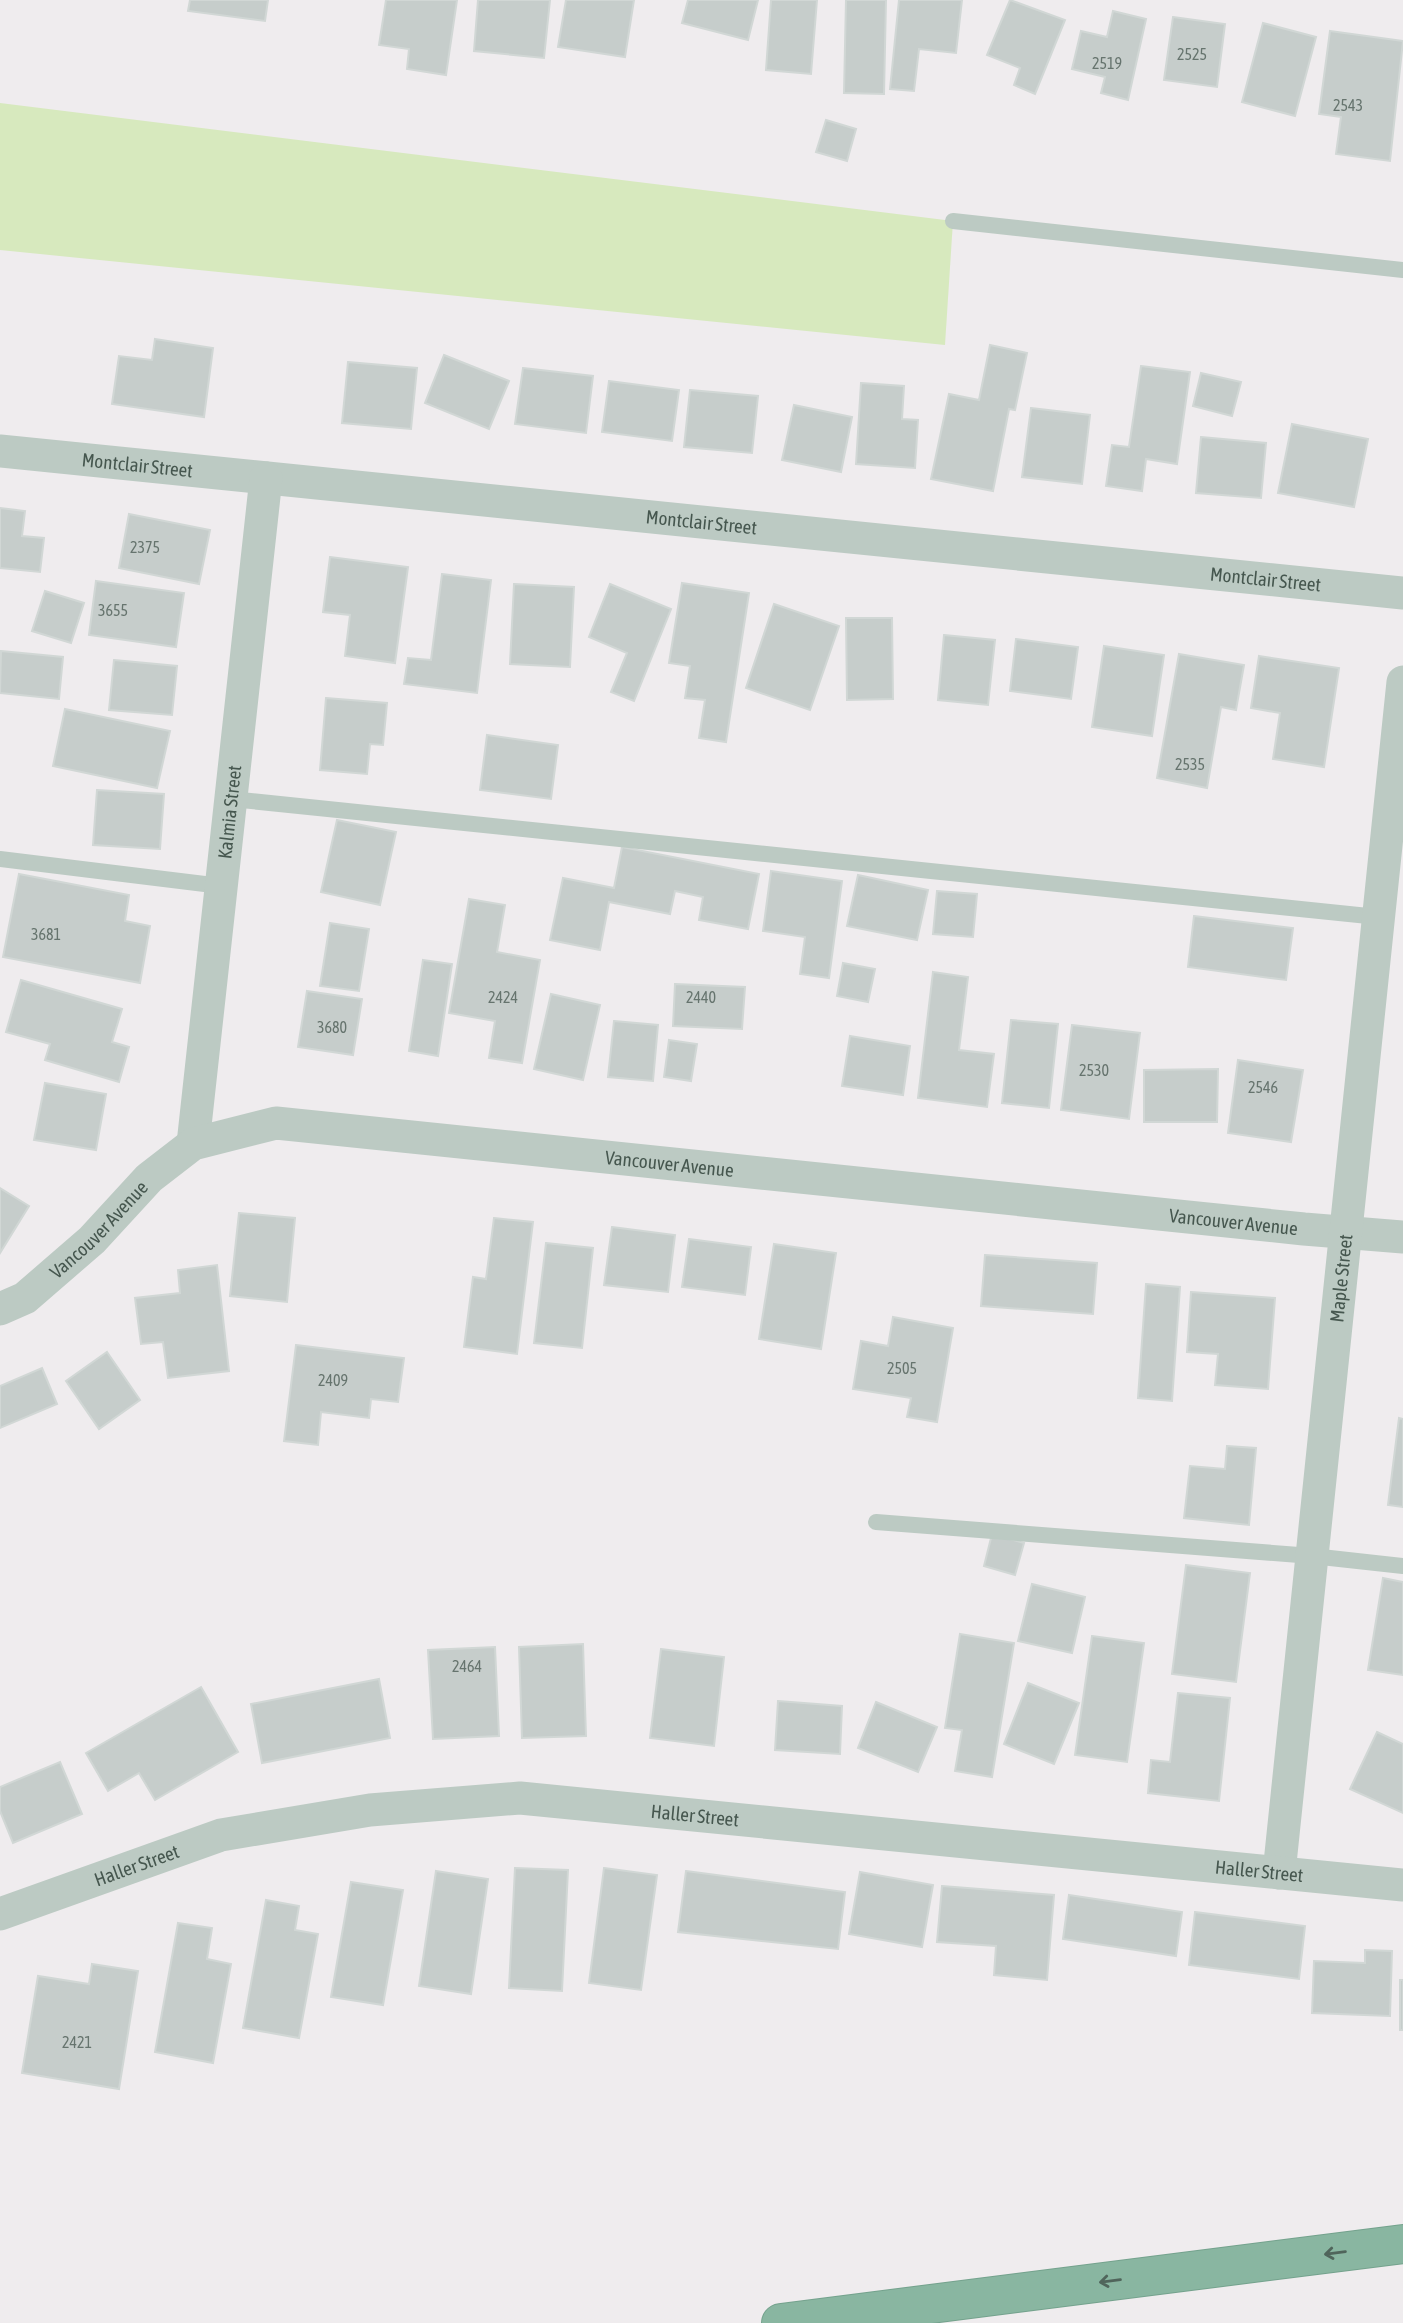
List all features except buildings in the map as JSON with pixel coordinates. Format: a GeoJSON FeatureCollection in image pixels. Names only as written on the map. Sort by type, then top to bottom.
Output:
{"type":"FeatureCollection","features":[{"type":"Feature","properties":{"kind":"highway"},"geometry":{"type":"LineString","coordinates":[[781,2323],[1403,2244]]}},
{"type":"Feature","properties":{"kind":"street","name":"Montclair Street"},"geometry":{"type":"LineString","coordinates":[[0,451],[1403,593]]}},
{"type":"Feature","properties":{"kind":"street","name":"Kalmia Street"},"geometry":{"type":"LineString","coordinates":[[193,1144],[266,478]]}},
{"type":"Feature","properties":{"kind":"street","name":"Maple Street"},"geometry":{"type":"LineString","coordinates":[[1279,1872],[1403,682]]}},
{"type":"Feature","properties":{"kind":"street","name":"Vancouver Avenue"},"geometry":{"type":"LineString","coordinates":[[0,1309],[25,1298],[35,1290],[92,1240],[149,1178],[193,1144],[276,1122],[1403,1237]]}},
{"type":"Feature","properties":{"kind":"street","name":"Haller Street"},"geometry":{"type":"LineString","coordinates":[[0,1914],[221,1835],[370,1810],[520,1798],[1403,1885]]}},
{"type":"Feature","properties":{"kind":"lane"},"geometry":{"type":"LineString","coordinates":[[953,221],[1403,270]]}},
{"type":"Feature","properties":{"kind":"lane"},"geometry":{"type":"LineString","coordinates":[[231,799],[1378,917]]}},
{"type":"Feature","properties":{"kind":"lane"},"geometry":{"type":"LineString","coordinates":[[0,859],[221,886]]}},
{"type":"Feature","properties":{"kind":"lane"},"geometry":{"type":"LineString","coordinates":[[876,1522],[1312,1556],[1403,1566]]}},
{"type":"Feature","properties":{"kind":"green space"},"geometry":{"type":"Polygon","coordinates":[[[0,103],[953,221],[945,345],[0,250],[0,103]]]}}]}
